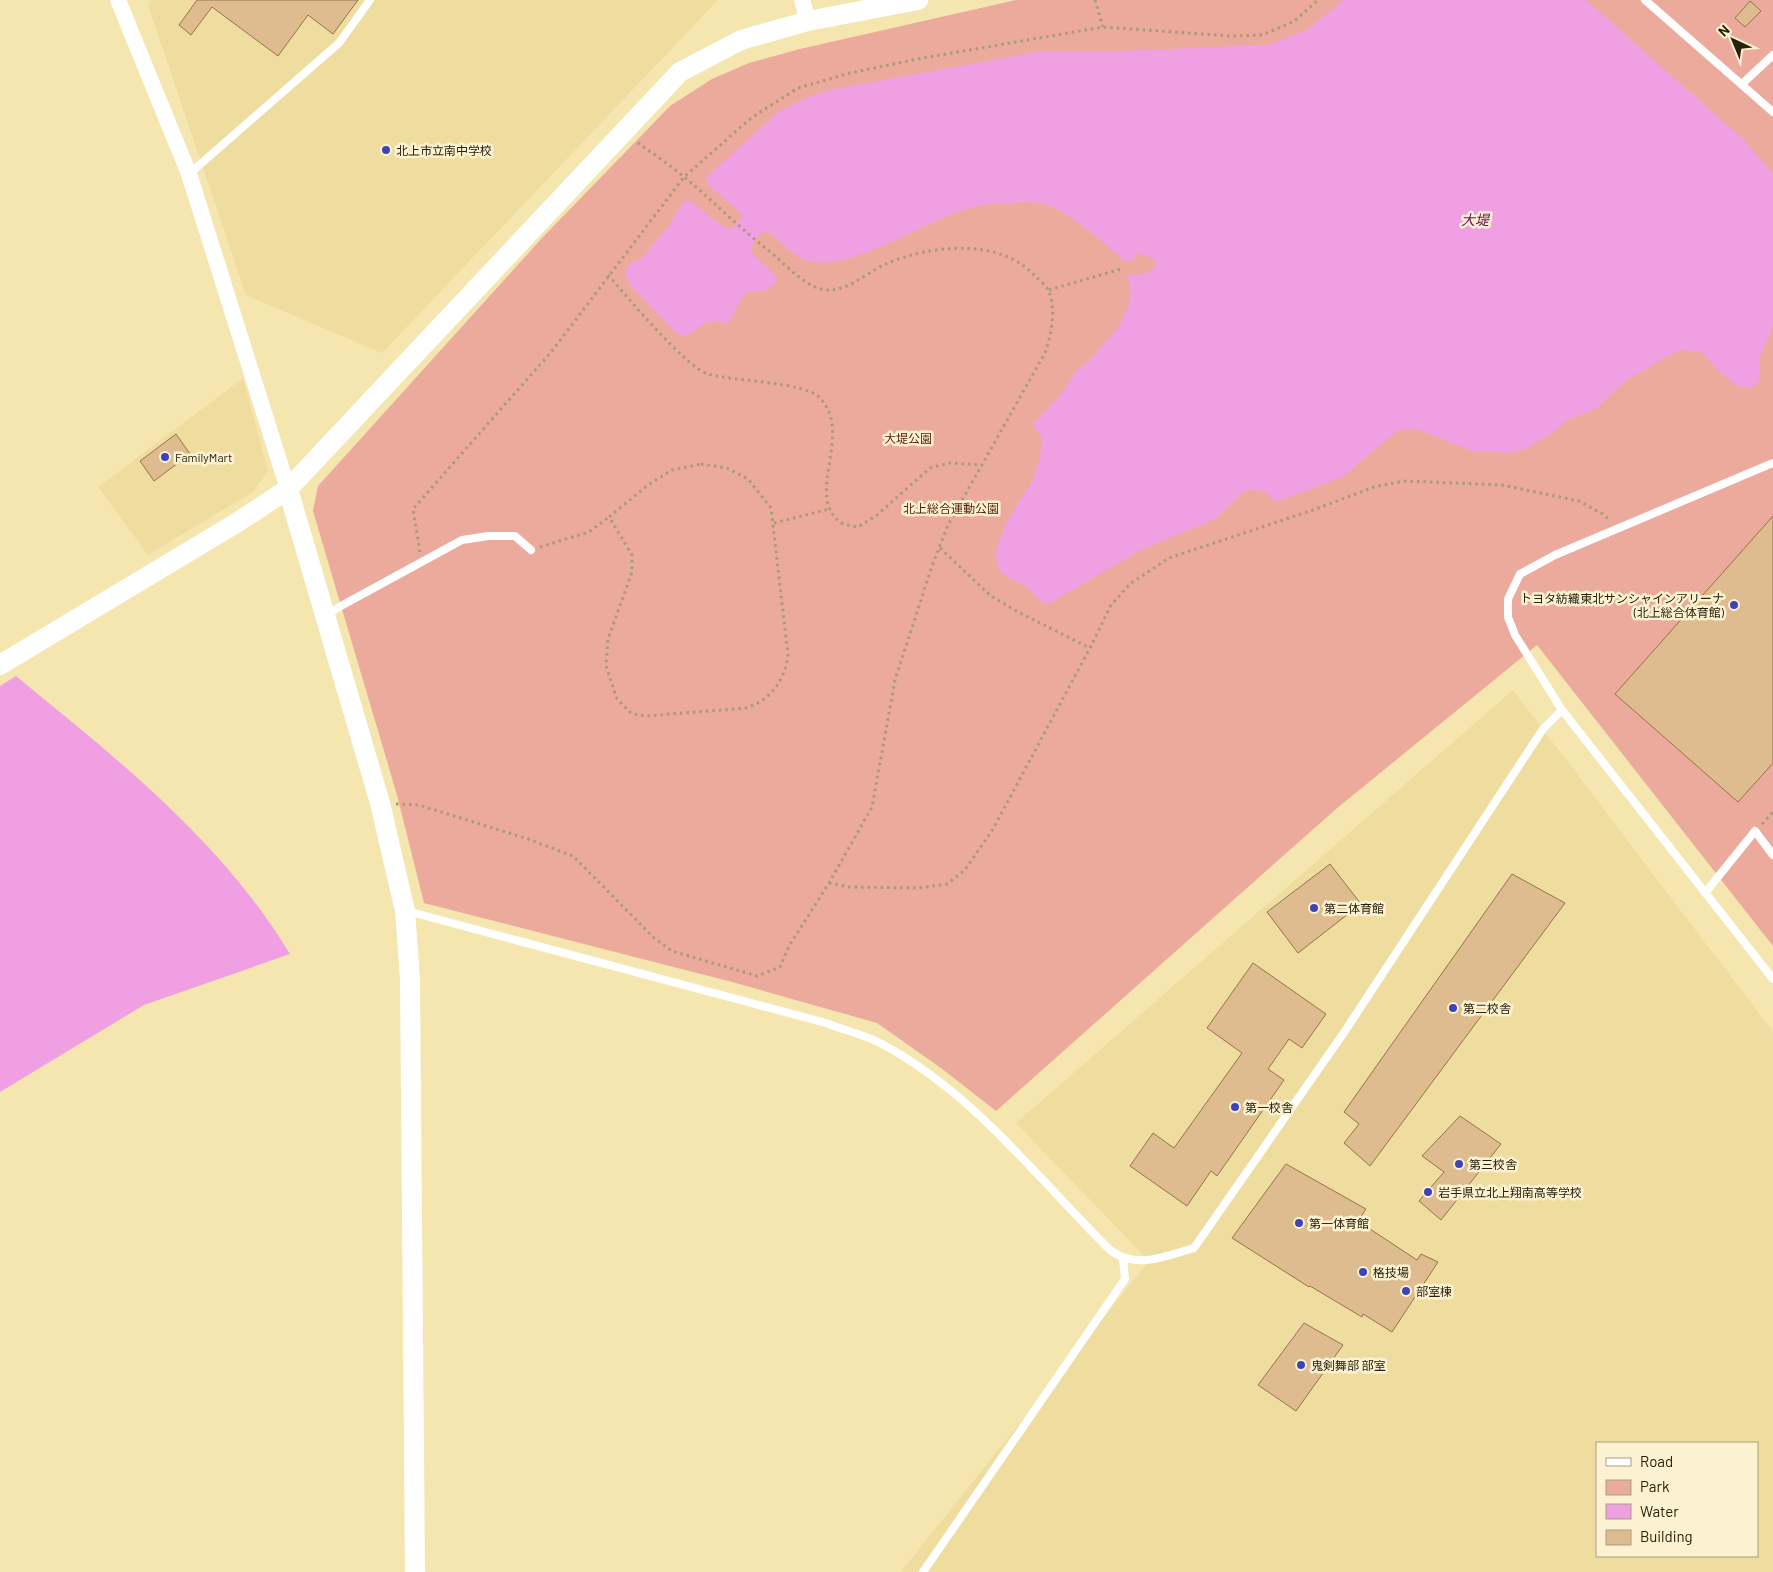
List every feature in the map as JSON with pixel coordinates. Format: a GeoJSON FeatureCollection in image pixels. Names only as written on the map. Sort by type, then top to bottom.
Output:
{"type":"FeatureCollection","features":[{"type":"Feature","properties":{"kind":"street"},"geometry":{"type":"LineString","coordinates":[[118,0],[188,174],[288,488],[380,803],[405,910],[410,979],[415,1572]]}},
{"type":"Feature","properties":{"kind":"street"},"geometry":{"type":"LineString","coordinates":[[802,0],[808,21]]}},
{"type":"Feature","properties":{"kind":"street"},"geometry":{"type":"LineString","coordinates":[[0,665],[238,522],[288,488],[680,72],[741,40],[808,21],[918,0]]}},
{"type":"Feature","properties":{"kind":"lane"},"geometry":{"type":"LineString","coordinates":[[188,174],[339,43],[370,0]]}},
{"type":"Feature","properties":{"kind":"lane"},"geometry":{"type":"LineString","coordinates":[[1645,0],[1773,112]]}},
{"type":"Feature","properties":{"kind":"lane"},"geometry":{"type":"LineString","coordinates":[[1742,84],[1773,55]]}},
{"type":"Feature","properties":{"kind":"lane"},"geometry":{"type":"LineString","coordinates":[[1773,463],[1555,555],[1520,574],[1508,599],[1508,617],[1515,635],[1562,710],[1773,979]]}},
{"type":"Feature","properties":{"kind":"lane"},"geometry":{"type":"LineString","coordinates":[[325,617],[339,607],[423,563],[462,540],[488,536],[515,536],[531,550]]}},
{"type":"Feature","properties":{"kind":"lane"},"geometry":{"type":"LineString","coordinates":[[405,910],[826,1023],[879,1043],[929,1075],[984,1119],[1087,1227],[1122,1259],[1149,1261],[1194,1248],[1345,1031],[1543,729],[1562,710]]}},
{"type":"Feature","properties":{"kind":"lane"},"geometry":{"type":"LineString","coordinates":[[1705,893],[1755,831],[1773,855]]}},
{"type":"Feature","properties":{"kind":"lane"},"geometry":{"type":"LineString","coordinates":[[922,1572],[1125,1280],[1122,1259]]}},
{"type":"Feature","properties":{"kind":"path"},"geometry":{"type":"LineString","coordinates":[[1095,0],[1103,27]]}},
{"type":"Feature","properties":{"kind":"path"},"geometry":{"type":"LineString","coordinates":[[423,563],[414,527],[413,509],[552,351],[684,177],[751,118],[798,88],[850,73],[923,58],[1103,27],[1231,36],[1262,35],[1293,22],[1318,0]]}},
{"type":"Feature","properties":{"kind":"path"},"geometry":{"type":"LineString","coordinates":[[380,803],[419,805],[528,839],[573,856],[654,938],[672,951],[757,976],[780,967],[790,946],[829,883],[872,807],[895,680],[932,566],[948,525],[1045,353],[1052,330],[1048,290],[1028,268],[999,254],[973,249],[916,253],[884,265],[844,289],[829,290],[814,286],[731,219],[684,177],[623,131]]}},
{"type":"Feature","properties":{"kind":"path"},"geometry":{"type":"LineString","coordinates":[[1048,290],[1121,269]]}},
{"type":"Feature","properties":{"kind":"path"},"geometry":{"type":"LineString","coordinates":[[608,275],[645,318],[689,361],[706,374],[791,387],[818,395],[827,407],[833,422],[833,446],[826,488],[829,509],[841,523],[858,527],[876,515],[930,468],[950,463],[982,465]]}},
{"type":"Feature","properties":{"kind":"path"},"geometry":{"type":"LineString","coordinates":[[531,550],[589,532],[609,516],[648,485],[672,470],[701,464],[727,468],[748,478],[771,508],[788,655],[786,671],[780,683],[759,704],[746,708],[646,716],[632,714],[617,699],[606,666],[608,639],[632,572],[632,555],[609,516]]}},
{"type":"Feature","properties":{"kind":"path"},"geometry":{"type":"LineString","coordinates":[[829,883],[849,887],[918,888],[947,884],[965,870],[993,828],[1090,648],[1110,605],[1130,584],[1169,558],[1310,511],[1377,486],[1406,481],[1502,485],[1579,501],[1603,514],[1618,529]]}},
{"type":"Feature","properties":{"kind":"path"},"geometry":{"type":"LineString","coordinates":[[774,523],[829,509]]}},
{"type":"Feature","properties":{"kind":"path"},"geometry":{"type":"LineString","coordinates":[[940,548],[991,596],[1090,648]]}},
{"type":"Feature","properties":{"kind":"shaded area","name":"北上市立南中学校"},"geometry":{"type":"Polygon","coordinates":[[[152,0],[718,0],[382,353],[246,295],[148,5],[152,0]]]}},
{"type":"Feature","properties":{"kind":"shaded area"},"geometry":{"type":"Polygon","coordinates":[[[243,378],[268,471],[253,492],[148,555],[98,487],[243,378]]]}},
{"type":"Feature","properties":{"kind":"shaded area","name":"岩手県立北上翔南高等学校"},"geometry":{"type":"Polygon","coordinates":[[[1513,690],[1773,1032],[1773,1572],[901,1572],[1149,1261],[1016,1123],[1513,690]]]}},
{"type":"Feature","properties":{"kind":"green space","name":"大堤公園"},"geometry":{"type":"Polygon","coordinates":[[[1016,0],[1773,0],[1773,946],[1537,645],[1336,809],[996,1111],[941,1068],[877,1023],[736,983],[424,903],[397,795],[313,511],[318,486],[542,238],[670,106],[712,79],[749,63],[800,49],[1016,0]]]}},
{"type":"Feature","properties":{"kind":"water","name":"大堤"},"geometry":{"type":"Polygon","coordinates":[[[1343,0],[1586,0],[1745,141],[1773,174],[1773,322],[1760,358],[1760,378],[1756,384],[1745,388],[1738,385],[1724,376],[1701,352],[1683,350],[1670,355],[1624,382],[1596,409],[1567,420],[1553,432],[1526,449],[1508,453],[1472,451],[1419,430],[1403,429],[1392,435],[1343,477],[1276,502],[1264,491],[1250,490],[1242,493],[1215,519],[1141,550],[1048,604],[1038,599],[1025,586],[1004,575],[998,566],[996,554],[1010,516],[1030,485],[1037,468],[1042,437],[1034,427],[1034,423],[1060,396],[1077,370],[1089,361],[1119,326],[1129,304],[1131,292],[1127,275],[1147,274],[1155,266],[1155,260],[1139,253],[1134,259],[1125,262],[1099,239],[1062,212],[1042,204],[1021,202],[968,208],[939,219],[865,253],[828,262],[806,261],[789,250],[769,232],[761,233],[750,248],[752,253],[771,271],[777,281],[764,291],[747,292],[726,324],[712,321],[707,322],[683,336],[676,333],[630,285],[626,276],[627,266],[643,257],[669,226],[683,201],[690,201],[722,226],[731,229],[742,217],[740,212],[707,184],[707,176],[780,111],[810,96],[835,89],[1043,51],[1094,52],[1268,45],[1307,30],[1343,0]]]}},
{"type":"Feature","properties":{"kind":"water"},"geometry":{"type":"Polygon","coordinates":[[[16,676],[129,770],[200,838],[233,874],[263,913],[290,954],[144,1005],[0,1092],[0,686],[16,676]]]}},
{"type":"Feature","properties":{"kind":"building"},"geometry":{"type":"Polygon","coordinates":[[[197,0],[358,0],[333,34],[308,15],[278,56],[212,7],[191,35],[179,25],[197,0]]]}},
{"type":"Feature","properties":{"kind":"building"},"geometry":{"type":"Polygon","coordinates":[[[1750,1],[1761,11],[1745,27],[1735,18],[1750,1]]]}},
{"type":"Feature","properties":{"kind":"building","name":"FamilyMart"},"geometry":{"type":"Polygon","coordinates":[[[176,434],[190,454],[154,481],[140,461],[176,434]]]}},
{"type":"Feature","properties":{"kind":"building","name":"トヨタ紡織東北サンシャインアリーナ (北上総合体育館)"},"geometry":{"type":"Polygon","coordinates":[[[1773,516],[1773,763],[1738,802],[1615,694],[1773,516]]]}},
{"type":"Feature","properties":{"kind":"building","name":"第二体育館"},"geometry":{"type":"Polygon","coordinates":[[[1330,864],[1361,904],[1298,953],[1267,912],[1330,864]]]}},
{"type":"Feature","properties":{"kind":"building","name":"第二校舎"},"geometry":{"type":"Polygon","coordinates":[[[1512,874],[1565,903],[1370,1166],[1344,1143],[1359,1124],[1344,1112],[1512,874]]]}},
{"type":"Feature","properties":{"kind":"building","name":"第一校舎"},"geometry":{"type":"Polygon","coordinates":[[[1253,963],[1326,1014],[1302,1048],[1289,1039],[1268,1069],[1284,1080],[1217,1176],[1211,1171],[1187,1206],[1130,1166],[1153,1133],[1174,1148],[1242,1053],[1207,1028],[1253,963]]]}},
{"type":"Feature","properties":{"kind":"building","name":"第三校舎"},"geometry":{"type":"Polygon","coordinates":[[[1460,1116],[1501,1144],[1441,1220],[1419,1201],[1444,1172],[1422,1156],[1460,1116]]]}},
{"type":"Feature","properties":{"kind":"building"},"geometry":{"type":"Polygon","coordinates":[[[1286,1164],[1366,1209],[1358,1221],[1417,1260],[1421,1254],[1438,1262],[1392,1332],[1363,1314],[1362,1317],[1309,1287],[1232,1238],[1286,1164]]]}},
{"type":"Feature","properties":{"kind":"building","name":"鬼剣舞部 部室"},"geometry":{"type":"Polygon","coordinates":[[[1304,1323],[1343,1345],[1296,1411],[1258,1385],[1304,1323]]]}},
{"type":"Feature","properties":{"kind":"place","name":"北上市立南中学校"},"geometry":{"type":"Point","coordinates":[386,150]}},
{"type":"Feature","properties":{"kind":"place","name":"FamilyMart"},"geometry":{"type":"Point","coordinates":[165,457]}},
{"type":"Feature","properties":{"kind":"place","name":"トヨタ紡織東北サンシャインアリーナ (北上総合体育館)"},"geometry":{"type":"Point","coordinates":[1734,605]}},
{"type":"Feature","properties":{"kind":"place","name":"第二体育館"},"geometry":{"type":"Point","coordinates":[1314,908]}},
{"type":"Feature","properties":{"kind":"place","name":"第二校舎"},"geometry":{"type":"Point","coordinates":[1453,1008]}},
{"type":"Feature","properties":{"kind":"place","name":"第一校舎"},"geometry":{"type":"Point","coordinates":[1235,1107]}},
{"type":"Feature","properties":{"kind":"place","name":"第三校舎"},"geometry":{"type":"Point","coordinates":[1459,1164]}},
{"type":"Feature","properties":{"kind":"place","name":"岩手県立北上翔南高等学校"},"geometry":{"type":"Point","coordinates":[1428,1192]}},
{"type":"Feature","properties":{"kind":"place","name":"第一体育館"},"geometry":{"type":"Point","coordinates":[1299,1223]}},
{"type":"Feature","properties":{"kind":"place","name":"格技場"},"geometry":{"type":"Point","coordinates":[1363,1272]}},
{"type":"Feature","properties":{"kind":"place","name":"部室棟"},"geometry":{"type":"Point","coordinates":[1406,1291]}},
{"type":"Feature","properties":{"kind":"place","name":"鬼剣舞部 部室"},"geometry":{"type":"Point","coordinates":[1301,1365]}},
{"type":"Feature","properties":{"kind":"park label","name":"北上総合運動公園"},"geometry":{"type":"Point","coordinates":[951,508]}}]}
